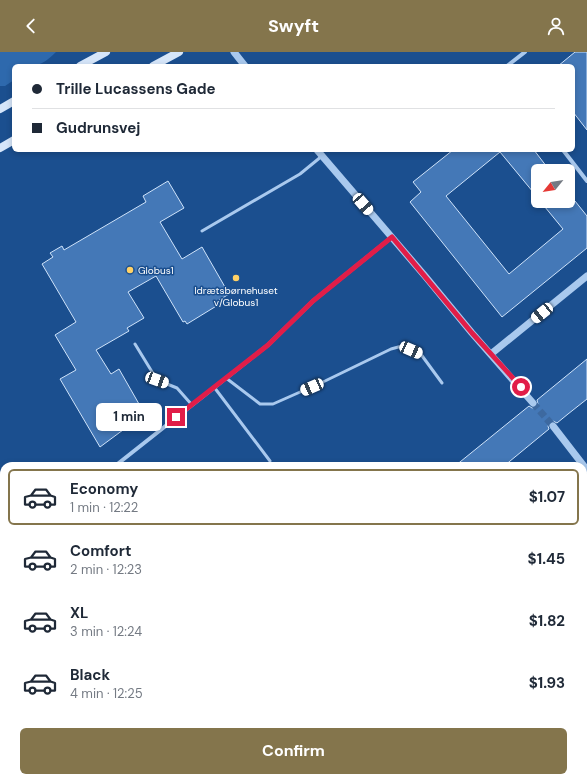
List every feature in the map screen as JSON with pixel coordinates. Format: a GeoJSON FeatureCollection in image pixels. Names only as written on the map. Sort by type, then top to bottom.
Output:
{"type":"FeatureCollection","features":[{"type":"Feature","properties":{"kind":"main road"},"geometry":{"type":"LineString","coordinates":[[84,64],[106,52]]}},
{"type":"Feature","properties":{"kind":"main road"},"geometry":{"type":"LineString","coordinates":[[157,64],[179,52]]}},
{"type":"Feature","properties":{"kind":"main road"},"geometry":{"type":"LineString","coordinates":[[0,109],[12,102]]}},
{"type":"Feature","properties":{"kind":"main road"},"geometry":{"type":"LineString","coordinates":[[0,148],[12,141]]}},
{"type":"Feature","properties":{"kind":"street"},"geometry":{"type":"LineString","coordinates":[[234,52],[243,64]]}},
{"type":"Feature","properties":{"kind":"street"},"geometry":{"type":"LineString","coordinates":[[510,64],[525,52]]}},
{"type":"Feature","properties":{"kind":"street"},"geometry":{"type":"LineString","coordinates":[[565,152],[587,180]]}},
{"type":"Feature","properties":{"kind":"street"},"geometry":{"type":"LineString","coordinates":[[320,153],[533,403]]}},
{"type":"Feature","properties":{"kind":"street"},"geometry":{"type":"LineString","coordinates":[[120,462],[268,345],[313,301],[392,237]]}},
{"type":"Feature","properties":{"kind":"street"},"geometry":{"type":"LineString","coordinates":[[491,354],[587,276]]}},
{"type":"Feature","properties":{"kind":"street"},"geometry":{"type":"LineString","coordinates":[[552,426],[581,462]]}},
{"type":"Feature","properties":{"kind":"lane"},"geometry":{"type":"LineString","coordinates":[[202,231],[300,174],[320,153]]}},
{"type":"Feature","properties":{"kind":"lane"},"geometry":{"type":"LineString","coordinates":[[134,344],[157,380],[177,388],[192,405]]}},
{"type":"Feature","properties":{"kind":"lane"},"geometry":{"type":"LineString","coordinates":[[226,378],[260,404],[273,404],[391,349],[402,346],[420,354],[442,383]]}},
{"type":"Feature","properties":{"kind":"lane"},"geometry":{"type":"LineString","coordinates":[[214,387],[270,461]]}},
{"type":"Feature","properties":{"kind":"shaded area"},"geometry":{"type":"Polygon","coordinates":[[[0,52],[56,52],[46,61],[39,64],[12,64],[12,81],[5,86],[0,86],[0,52]]]}},
{"type":"Feature","properties":{"kind":"building"},"geometry":{"type":"Polygon","coordinates":[[[575,52],[587,52],[587,130],[575,115],[575,64],[560,64],[575,52]]]}},
{"type":"Feature","properties":{"kind":"building"},"geometry":{"type":"Polygon","coordinates":[[[450,152],[500,152],[446,196],[509,274],[563,229],[546,208],[575,208],[575,201],[587,216],[587,248],[502,317],[410,202],[421,192],[413,182],[450,152]]]}},
{"type":"Feature","properties":{"kind":"building"},"geometry":{"type":"Polygon","coordinates":[[[500,152],[536,152],[545,164],[531,164],[531,190],[500,152]]]}},
{"type":"Feature","properties":{"kind":"building","name":"Globus1"},"geometry":{"type":"Polygon","coordinates":[[[168,181],[184,208],[160,222],[182,259],[202,247],[229,294],[216,302],[218,305],[187,324],[185,321],[183,322],[156,276],[128,292],[144,318],[127,328],[129,331],[96,350],[111,374],[119,369],[143,411],[124,422],[127,427],[100,447],[60,379],[76,370],[55,335],[76,322],[42,264],[53,257],[50,253],[62,246],[64,250],[146,202],[143,196],[168,181]]]}},
{"type":"Feature","properties":{"kind":"building"},"geometry":{"type":"Polygon","coordinates":[[[587,359],[587,399],[557,423],[553,421],[550,422],[548,426],[549,429],[509,462],[460,462],[529,406],[532,408],[536,407],[538,404],[537,400],[587,359]]]}},
{"type":"Feature","properties":{"kind":"tunnel"},"geometry":{"type":"LineString","coordinates":[[533,403],[553,426]]}},
{"type":"Feature","properties":{"kind":"place","name":"Globus1"},"geometry":{"type":"Point","coordinates":[130,270]}},
{"type":"Feature","properties":{"kind":"place","name":"Idrætsbørnehuset v/Globus1"},"geometry":{"type":"Point","coordinates":[236,278]}},
{"type":"Feature","properties":{"kind":"route"},"geometry":{"type":"LineString","coordinates":[[176,417],[268,345],[313,301],[392,237],[472,333],[521,387]]}}]}
